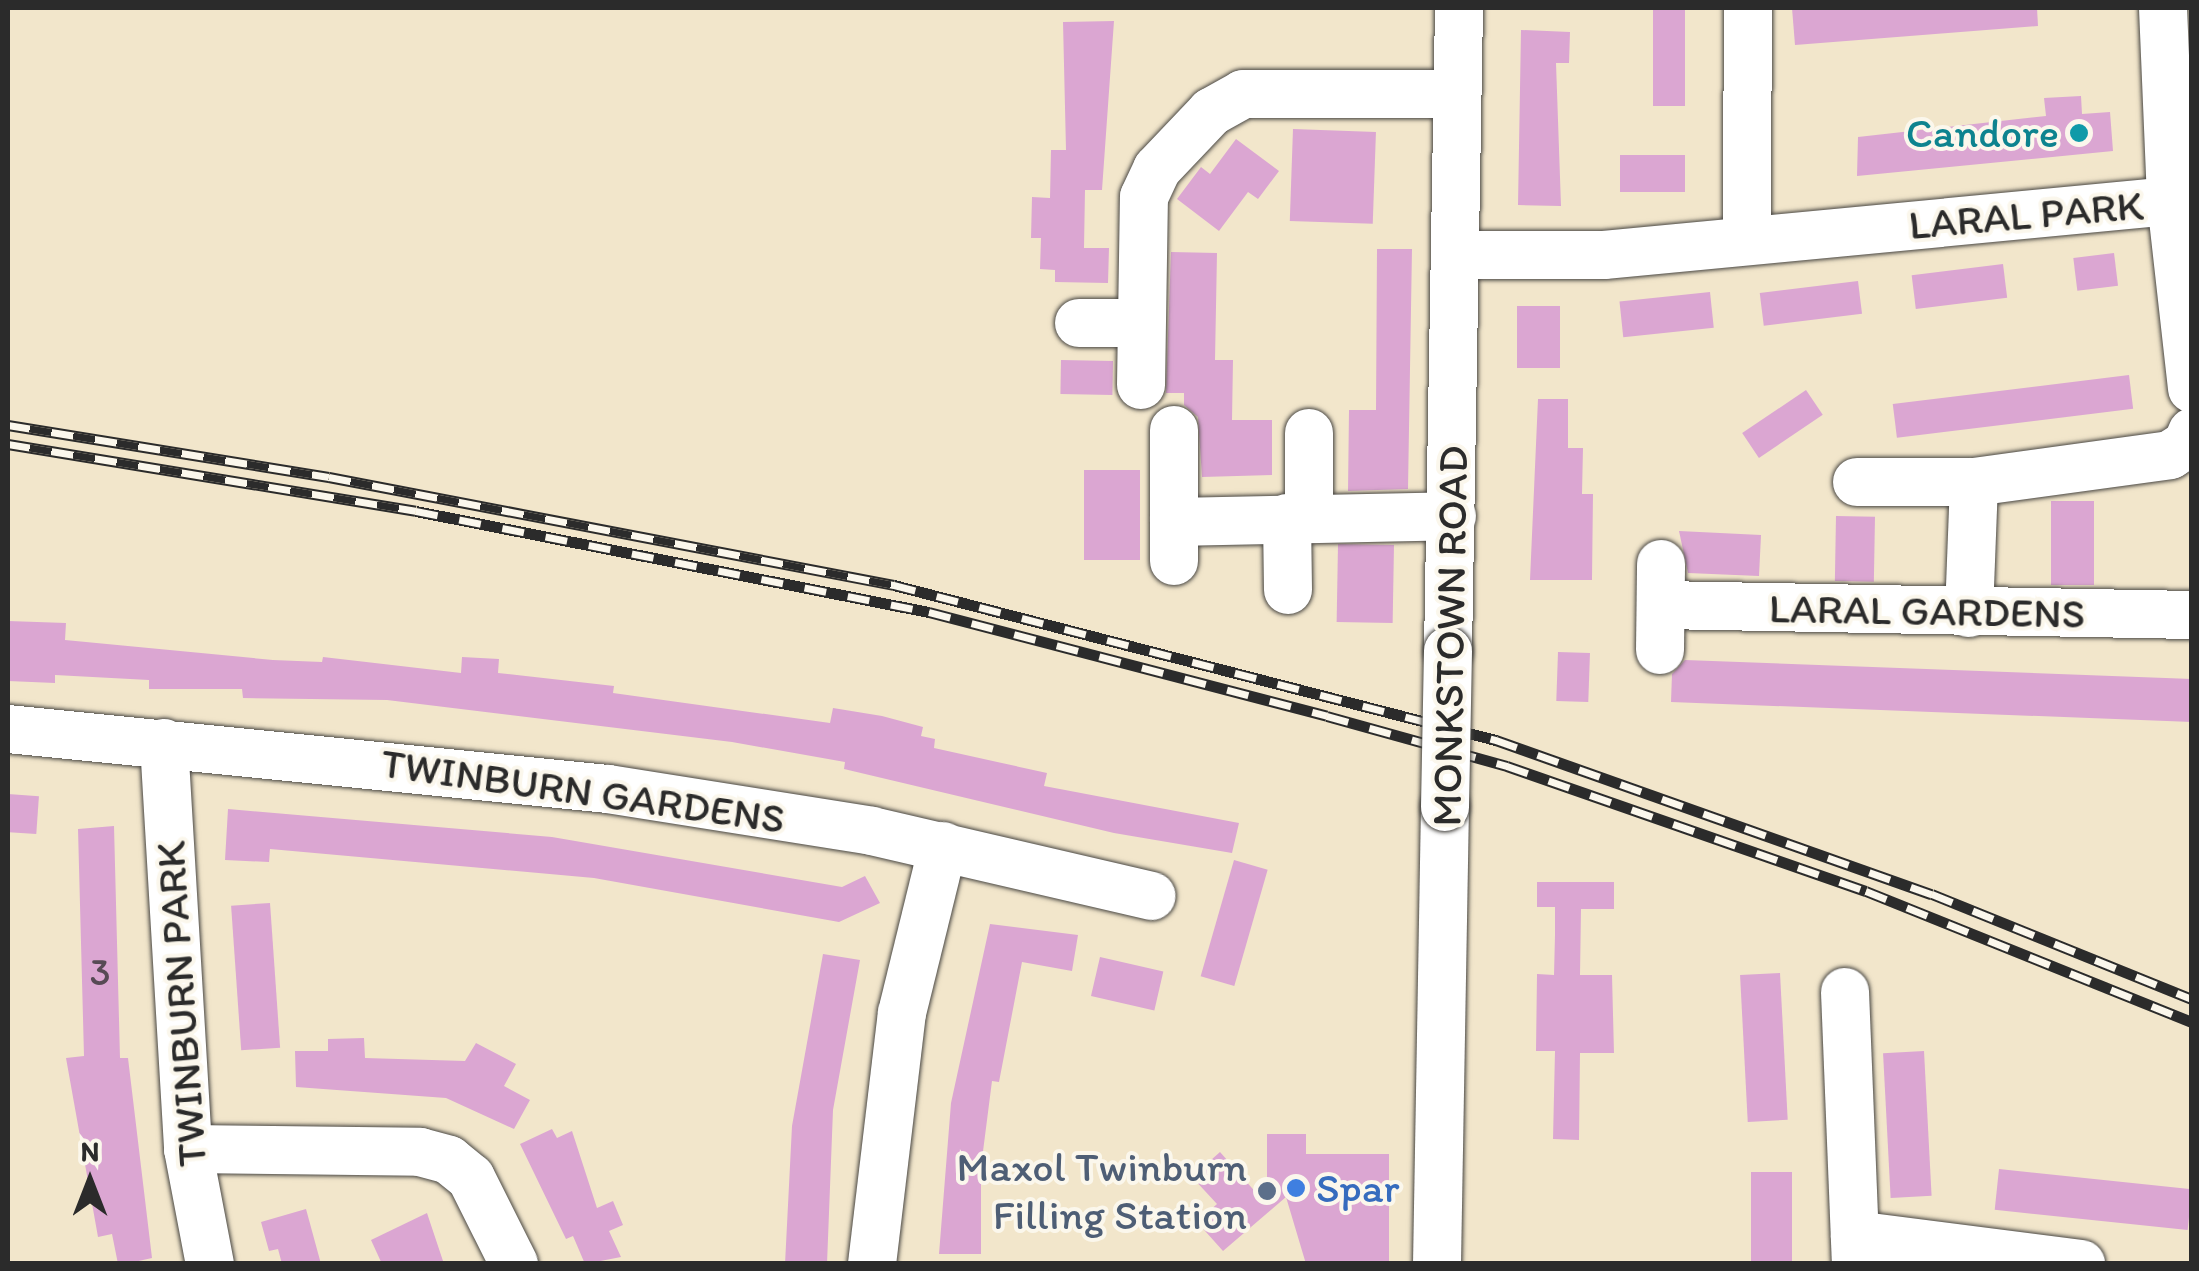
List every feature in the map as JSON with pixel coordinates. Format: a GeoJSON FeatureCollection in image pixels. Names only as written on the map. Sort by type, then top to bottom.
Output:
{"type":"FeatureCollection","features":[{"type":"Feature","properties":{"kind":"street","name":"MONKSTOWN ROAD"},"geometry":{"type":"LineString","coordinates":[[1437,1264],[1460,8]]}},
{"type":"Feature","properties":{"kind":"street"},"geometry":{"type":"LineString","coordinates":[[1747,241],[1748,8]]}},
{"type":"Feature","properties":{"kind":"street","name":"LARAL PARK"},"geometry":{"type":"LineString","coordinates":[[1457,255],[1604,255],[2171,201],[2163,8]]}},
{"type":"Feature","properties":{"kind":"street"},"geometry":{"type":"LineString","coordinates":[[1141,386],[1144,197],[1175,146],[1211,112],[1242,94],[1262,92],[1457,94]]}},
{"type":"Feature","properties":{"kind":"street"},"geometry":{"type":"LineString","coordinates":[[2171,201],[2192,389]]}},
{"type":"Feature","properties":{"kind":"street"},"geometry":{"type":"LineString","coordinates":[[1079,322],[1140,322]]}},
{"type":"Feature","properties":{"kind":"street"},"geometry":{"type":"LineString","coordinates":[[1174,430],[1174,542],[1298,518],[1452,516]]}},
{"type":"Feature","properties":{"kind":"street"},"geometry":{"type":"LineString","coordinates":[[1857,482],[1974,482],[2170,455],[2188,444],[2192,432]]}},
{"type":"Feature","properties":{"kind":"street"},"geometry":{"type":"LineString","coordinates":[[1288,590],[1309,433]]}},
{"type":"Feature","properties":{"kind":"street"},"geometry":{"type":"LineString","coordinates":[[1970,613],[1974,482]]}},
{"type":"Feature","properties":{"kind":"street","name":"LARAL GARDENS"},"geometry":{"type":"LineString","coordinates":[[1661,606],[2192,615]]}},
{"type":"Feature","properties":{"kind":"street","name":"TWINBURN GARDENS"},"geometry":{"type":"LineString","coordinates":[[8,729],[608,789],[942,846],[1152,896]]}},
{"type":"Feature","properties":{"kind":"street","name":"TWINBURN PARK"},"geometry":{"type":"LineString","coordinates":[[164,742],[188,1148],[210,1264]]}},
{"type":"Feature","properties":{"kind":"street"},"geometry":{"type":"LineString","coordinates":[[872,1264],[902,1013],[942,846]]}},
{"type":"Feature","properties":{"kind":"street"},"geometry":{"type":"LineString","coordinates":[[1845,992],[1856,1249],[2081,1264]]}},
{"type":"Feature","properties":{"kind":"street"},"geometry":{"type":"LineString","coordinates":[[188,1148],[420,1152],[449,1160],[471,1178],[514,1264]]}},
{"type":"Feature","properties":{"kind":"building"},"geometry":{"type":"Polygon","coordinates":[[[1653,8],[1685,8],[1685,106],[1653,106],[1653,8]]]}},
{"type":"Feature","properties":{"kind":"building"},"geometry":{"type":"Polygon","coordinates":[[[1792,8],[2037,8],[2038,26],[1795,45],[1792,8]]]}},
{"type":"Feature","properties":{"kind":"building"},"geometry":{"type":"Polygon","coordinates":[[[1114,21],[1102,190],[1085,190],[1084,248],[1109,248],[1108,283],[1055,282],[1055,270],[1040,269],[1041,238],[1031,238],[1032,197],[1050,198],[1051,150],[1066,150],[1063,22],[1114,21]]]}},
{"type":"Feature","properties":{"kind":"building"},"geometry":{"type":"Polygon","coordinates":[[[1521,30],[1570,32],[1569,63],[1556,63],[1561,206],[1518,205],[1521,30]]]}},
{"type":"Feature","properties":{"kind":"building"},"geometry":{"type":"Polygon","coordinates":[[[2081,96],[2082,114],[2110,112],[2113,151],[1857,176],[1858,137],[2046,116],[2044,98],[2081,96]]]}},
{"type":"Feature","properties":{"kind":"building"},"geometry":{"type":"Polygon","coordinates":[[[1293,129],[1376,132],[1373,224],[1290,221],[1293,129]]]}},
{"type":"Feature","properties":{"kind":"building"},"geometry":{"type":"Polygon","coordinates":[[[1236,139],[1279,171],[1258,199],[1248,192],[1219,231],[1177,199],[1201,167],[1210,174],[1236,139]]]}},
{"type":"Feature","properties":{"kind":"building"},"geometry":{"type":"Polygon","coordinates":[[[1620,155],[1685,155],[1685,192],[1620,192],[1620,155]]]}},
{"type":"Feature","properties":{"kind":"building"},"geometry":{"type":"Polygon","coordinates":[[[1377,249],[1412,249],[1408,489],[1348,491],[1349,410],[1376,410],[1377,249]]]}},
{"type":"Feature","properties":{"kind":"building"},"geometry":{"type":"Polygon","coordinates":[[[1171,252],[1217,253],[1215,360],[1233,360],[1232,420],[1272,420],[1272,475],[1202,477],[1198,417],[1184,405],[1184,393],[1166,393],[1171,252]]]}},
{"type":"Feature","properties":{"kind":"building"},"geometry":{"type":"Polygon","coordinates":[[[2114,253],[2118,286],[2077,291],[2073,258],[2114,253]]]}},
{"type":"Feature","properties":{"kind":"building"},"geometry":{"type":"Polygon","coordinates":[[[2003,264],[2007,298],[1916,309],[1912,275],[2003,264]]]}},
{"type":"Feature","properties":{"kind":"building"},"geometry":{"type":"Polygon","coordinates":[[[1858,281],[1862,314],[1764,326],[1760,293],[1858,281]]]}},
{"type":"Feature","properties":{"kind":"building"},"geometry":{"type":"Polygon","coordinates":[[[1710,292],[1714,328],[1623,337],[1619,302],[1710,292]]]}},
{"type":"Feature","properties":{"kind":"building"},"geometry":{"type":"Polygon","coordinates":[[[1517,306],[1560,306],[1560,368],[1517,368],[1517,306]]]}},
{"type":"Feature","properties":{"kind":"building"},"geometry":{"type":"Polygon","coordinates":[[[1061,360],[1113,361],[1112,395],[1060,394],[1061,360]]]}},
{"type":"Feature","properties":{"kind":"building"},"geometry":{"type":"Polygon","coordinates":[[[2129,375],[2133,409],[1897,438],[1893,404],[2129,375]]]}},
{"type":"Feature","properties":{"kind":"building"},"geometry":{"type":"Polygon","coordinates":[[[1806,390],[1823,415],[1759,458],[1742,433],[1806,390]]]}},
{"type":"Feature","properties":{"kind":"building"},"geometry":{"type":"Polygon","coordinates":[[[1538,399],[1568,399],[1568,448],[1583,448],[1582,494],[1593,494],[1592,580],[1530,580],[1538,399]]]}},
{"type":"Feature","properties":{"kind":"building"},"geometry":{"type":"Polygon","coordinates":[[[1084,470],[1140,470],[1140,560],[1084,560],[1084,470]]]}},
{"type":"Feature","properties":{"kind":"building"},"geometry":{"type":"Polygon","coordinates":[[[2051,501],[2094,501],[2094,585],[2051,585],[2051,501]]]}},
{"type":"Feature","properties":{"kind":"building"},"geometry":{"type":"Polygon","coordinates":[[[1836,516],[1875,517],[1874,582],[1835,581],[1836,516]]]}},
{"type":"Feature","properties":{"kind":"building"},"geometry":{"type":"Polygon","coordinates":[[[1679,531],[1761,535],[1759,576],[1688,573],[1679,531]]]}},
{"type":"Feature","properties":{"kind":"building"},"geometry":{"type":"Polygon","coordinates":[[[1338,544],[1394,545],[1393,623],[1337,622],[1338,544]]]}},
{"type":"Feature","properties":{"kind":"building"},"geometry":{"type":"Polygon","coordinates":[[[8,621],[66,623],[65,640],[273,660],[322,662],[323,657],[461,673],[462,657],[499,659],[498,673],[614,686],[613,693],[830,723],[833,708],[882,716],[923,727],[921,736],[935,739],[934,748],[1047,773],[1044,786],[1239,823],[1232,853],[1114,833],[844,769],[845,762],[732,742],[387,700],[243,698],[242,689],[149,689],[149,680],[55,675],[55,683],[8,681],[8,621]]]}},
{"type":"Feature","properties":{"kind":"building"},"geometry":{"type":"Polygon","coordinates":[[[1558,652],[1590,653],[1588,702],[1556,701],[1558,652]]]}},
{"type":"Feature","properties":{"kind":"building"},"geometry":{"type":"Polygon","coordinates":[[[1685,660],[2192,679],[2192,722],[1671,702],[1672,674],[1685,660]]]}},
{"type":"Feature","properties":{"kind":"building"},"geometry":{"type":"Polygon","coordinates":[[[8,794],[39,796],[36,834],[8,832],[8,794]]]}},
{"type":"Feature","properties":{"kind":"building"},"geometry":{"type":"Polygon","coordinates":[[[228,809],[552,837],[842,887],[865,876],[880,903],[839,922],[594,878],[270,849],[269,862],[225,860],[228,809]]]}},
{"type":"Feature","properties":{"kind":"building"},"geometry":{"type":"Polygon","coordinates":[[[114,826],[120,1058],[128,1058],[152,1258],[125,1264],[118,1264],[112,1234],[98,1237],[66,1058],[84,1056],[78,829],[114,826]]]}},
{"type":"Feature","properties":{"kind":"building"},"geometry":{"type":"Polygon","coordinates":[[[1234,860],[1268,870],[1234,986],[1201,976],[1234,860]]]}},
{"type":"Feature","properties":{"kind":"building"},"geometry":{"type":"Polygon","coordinates":[[[1537,882],[1614,882],[1614,909],[1581,909],[1580,975],[1612,975],[1614,1053],[1580,1053],[1579,1140],[1553,1139],[1555,1051],[1536,1051],[1537,974],[1554,975],[1555,935],[1555,907],[1537,907],[1537,882]]]}},
{"type":"Feature","properties":{"kind":"building"},"geometry":{"type":"Polygon","coordinates":[[[270,903],[280,1048],[241,1050],[231,906],[270,903]]]}},
{"type":"Feature","properties":{"kind":"building"},"geometry":{"type":"Polygon","coordinates":[[[990,924],[1078,935],[1072,971],[1022,962],[999,1082],[992,1081],[981,1167],[981,1254],[939,1254],[951,1103],[990,924]]]}},
{"type":"Feature","properties":{"kind":"building"},"geometry":{"type":"Polygon","coordinates":[[[823,954],[860,960],[833,1110],[827,1264],[785,1264],[792,1126],[823,954]]]}},
{"type":"Feature","properties":{"kind":"building"},"geometry":{"type":"Polygon","coordinates":[[[1100,957],[1163,972],[1154,1011],[1091,996],[1100,957]]]}},
{"type":"Feature","properties":{"kind":"building"},"geometry":{"type":"Polygon","coordinates":[[[1780,973],[1788,1120],[1748,1122],[1740,975],[1780,973]]]}},
{"type":"Feature","properties":{"kind":"building"},"geometry":{"type":"Polygon","coordinates":[[[364,1038],[365,1058],[465,1061],[476,1043],[516,1064],[504,1086],[530,1100],[514,1129],[446,1098],[296,1087],[295,1051],[328,1051],[328,1039],[364,1038]]]}},
{"type":"Feature","properties":{"kind":"building"},"geometry":{"type":"Polygon","coordinates":[[[1924,1051],[1932,1196],[1891,1198],[1883,1053],[1924,1051]]]}},
{"type":"Feature","properties":{"kind":"building"},"geometry":{"type":"Polygon","coordinates":[[[552,1129],[557,1138],[572,1131],[597,1208],[613,1201],[623,1225],[609,1231],[621,1257],[585,1264],[573,1236],[566,1239],[520,1144],[552,1129]]]}},
{"type":"Feature","properties":{"kind":"building","name":"Spar"},"geometry":{"type":"Polygon","coordinates":[[[1267,1134],[1306,1134],[1306,1154],[1389,1154],[1389,1264],[1306,1264],[1286,1197],[1223,1251],[1197,1222],[1217,1204],[1192,1177],[1220,1152],[1267,1205],[1267,1134]]]}},
{"type":"Feature","properties":{"kind":"building"},"geometry":{"type":"Polygon","coordinates":[[[1999,1169],[2192,1189],[2188,1230],[1995,1210],[1999,1169]]]}},
{"type":"Feature","properties":{"kind":"building"},"geometry":{"type":"Polygon","coordinates":[[[1751,1172],[1792,1172],[1792,1264],[1751,1264],[1751,1172]]]}},
{"type":"Feature","properties":{"kind":"building"},"geometry":{"type":"Polygon","coordinates":[[[306,1209],[321,1264],[282,1264],[278,1249],[269,1251],[261,1222],[306,1209]]]}},
{"type":"Feature","properties":{"kind":"building"},"geometry":{"type":"Polygon","coordinates":[[[427,1213],[444,1264],[382,1264],[371,1240],[427,1213]]]}},
{"type":"Feature","properties":{"kind":"railway"},"geometry":{"type":"LineString","coordinates":[[8,425],[329,477],[894,585],[1496,740],[1932,894],[2192,999]]}},
{"type":"Feature","properties":{"kind":"railway"},"geometry":{"type":"LineString","coordinates":[[8,444],[416,511],[929,612],[1327,716],[1507,766],[1866,891],[2192,1022]]}},
{"type":"Feature","properties":{"kind":"place","name":"Candore"},"geometry":{"type":"Point","coordinates":[2079,133]}},
{"type":"Feature","properties":{"kind":"place","name":"Spar"},"geometry":{"type":"Point","coordinates":[1296,1188]}},
{"type":"Feature","properties":{"kind":"place","name":"Maxol Twinburn Filling Station"},"geometry":{"type":"Point","coordinates":[1267,1191]}}]}
